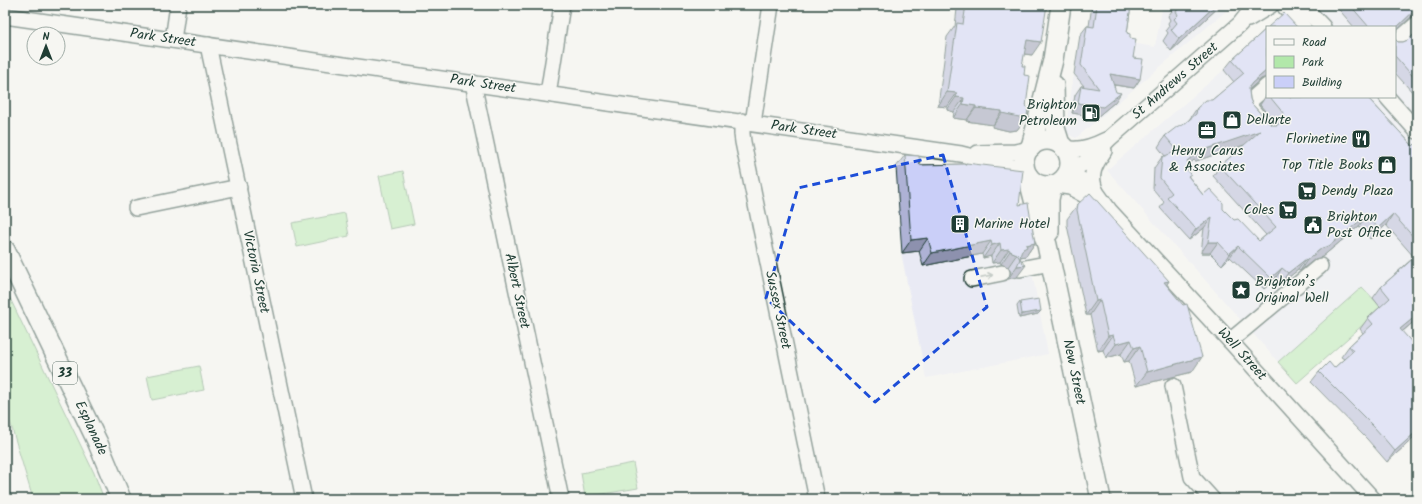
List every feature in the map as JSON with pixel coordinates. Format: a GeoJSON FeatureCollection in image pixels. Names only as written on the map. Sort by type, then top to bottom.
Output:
{"type":"FeatureCollection","features":[{"type":"Feature","properties":{"kind":"main road"},"geometry":{"type":"LineString","coordinates":[[1053,60],[1055,128],[1070,160],[1070,169],[1066,178],[1054,185],[1039,185],[1027,175],[1024,160],[1030,148],[1053,60],[1062,5]]}},
{"type":"Feature","properties":{"kind":"main road"},"geometry":{"type":"LineString","coordinates":[[1030,148],[1043,141],[1052,141],[1063,146]]}},
{"type":"Feature","properties":{"kind":"main road","name":"New Street"},"geometry":{"type":"LineString","coordinates":[[1027,175],[1041,227],[1048,245],[1101,499]]}},
{"type":"Feature","properties":{"kind":"main road","name":"New Street"},"geometry":{"type":"LineString","coordinates":[[1048,245],[1050,231],[1049,199],[1054,185]]}},
{"type":"Feature","properties":{"kind":"main road","name":"Esplanade"},"geometry":{"type":"LineString","coordinates":[[5,250],[94,434],[121,499]]}},
{"type":"Feature","properties":{"kind":"street"},"geometry":{"type":"LineString","coordinates":[[173,40],[178,5]]}},
{"type":"Feature","properties":{"kind":"street"},"geometry":{"type":"LineString","coordinates":[[548,94],[562,5]]}},
{"type":"Feature","properties":{"kind":"street","name":"Sussex Street"},"geometry":{"type":"LineString","coordinates":[[771,5],[748,122],[742,134],[817,499]]}},
{"type":"Feature","properties":{"kind":"street","name":"St Andrews Street"},"geometry":{"type":"LineString","coordinates":[[1063,146],[1072,150],[1082,149],[1101,143],[1240,24],[1255,5]]}},
{"type":"Feature","properties":{"kind":"street"},"geometry":{"type":"LineString","coordinates":[[1302,5],[1323,26]]}},
{"type":"Feature","properties":{"kind":"street"},"geometry":{"type":"LineString","coordinates":[[1279,6],[1302,26]]}},
{"type":"Feature","properties":{"kind":"street","name":"St Andrews Street"},"geometry":{"type":"LineString","coordinates":[[1240,24],[1279,6]]}},
{"type":"Feature","properties":{"kind":"street","name":"Park Street"},"geometry":{"type":"LineString","coordinates":[[5,16],[748,122],[961,154],[1013,167],[1027,175]]}},
{"type":"Feature","properties":{"kind":"street"},"geometry":{"type":"LineString","coordinates":[[1396,42],[1417,24]]}},
{"type":"Feature","properties":{"kind":"street","name":"Victoria Street"},"geometry":{"type":"LineString","coordinates":[[208,45],[304,499]]}},
{"type":"Feature","properties":{"kind":"street","name":"Albert Street"},"geometry":{"type":"LineString","coordinates":[[473,83],[561,499]]}},
{"type":"Feature","properties":{"kind":"street"},"geometry":{"type":"LineString","coordinates":[[1266,87],[1250,102],[1250,110],[1268,127]]}},
{"type":"Feature","properties":{"kind":"street"},"geometry":{"type":"LineString","coordinates":[[1388,98],[1417,131]]}},
{"type":"Feature","properties":{"kind":"street"},"geometry":{"type":"LineString","coordinates":[[1096,192],[1092,178],[1094,166],[1113,134]]}},
{"type":"Feature","properties":{"kind":"street","name":"St Andrews Street"},"geometry":{"type":"LineString","coordinates":[[1070,169],[1078,167],[1088,160],[1113,134]]}},
{"type":"Feature","properties":{"kind":"street","name":"Park Street"},"geometry":{"type":"LineString","coordinates":[[961,154],[1014,152],[1030,148]]}},
{"type":"Feature","properties":{"kind":"street","name":"Well Street"},"geometry":{"type":"LineString","coordinates":[[1070,169],[1096,192],[1109,210],[1373,499]]}},
{"type":"Feature","properties":{"kind":"street","name":"Well Street"},"geometry":{"type":"LineString","coordinates":[[1054,185],[1070,187],[1109,210]]}},
{"type":"Feature","properties":{"kind":"street"},"geometry":{"type":"LineString","coordinates":[[136,208],[239,187]]}},
{"type":"Feature","properties":{"kind":"street"},"geometry":{"type":"LineString","coordinates":[[1020,269],[1051,263]]}},
{"type":"Feature","properties":{"kind":"street"},"geometry":{"type":"LineString","coordinates":[[1230,341],[1320,266]]}},
{"type":"Feature","properties":{"kind":"street"},"geometry":{"type":"LineString","coordinates":[[972,279],[1002,273]]}},
{"type":"Feature","properties":{"kind":"street"},"geometry":{"type":"LineString","coordinates":[[1173,386],[1192,477],[1212,499]]}},
{"type":"Feature","properties":{"kind":"highlighted area"},"geometry":{"type":"Polygon","coordinates":[[[943,155],[987,307],[875,402],[766,298],[798,188],[943,155]]]}},
{"type":"Feature","properties":{"kind":"shaded area"},"geometry":{"type":"Polygon","coordinates":[[[1163,5],[1233,5],[1076,138],[1065,133],[1080,35],[1155,47],[1163,5]]]}},
{"type":"Feature","properties":{"kind":"shaded area"},"geometry":{"type":"Polygon","coordinates":[[[1296,5],[1417,5],[1417,349],[1381,309],[1297,383],[1107,170],[1266,34],[1266,98],[1396,98],[1396,26],[1275,26],[1296,5]]]}},
{"type":"Feature","properties":{"kind":"shaded area"},"geometry":{"type":"Polygon","coordinates":[[[895,167],[1014,183],[1048,354],[926,378],[901,252],[895,167]]]}},
{"type":"Feature","properties":{"kind":"green space"},"geometry":{"type":"Polygon","coordinates":[[[403,171],[414,224],[390,229],[379,176],[403,171]]]}},
{"type":"Feature","properties":{"kind":"green space"},"geometry":{"type":"Polygon","coordinates":[[[345,213],[349,236],[297,247],[292,223],[345,213]]]}},
{"type":"Feature","properties":{"kind":"green space"},"geometry":{"type":"Polygon","coordinates":[[[1362,287],[1382,308],[1297,383],[1278,362],[1362,287]]]}},
{"type":"Feature","properties":{"kind":"green space"},"geometry":{"type":"Polygon","coordinates":[[[5,288],[94,473],[104,499],[33,499],[11,425],[5,410],[5,288]]]}},
{"type":"Feature","properties":{"kind":"green space"},"geometry":{"type":"Polygon","coordinates":[[[199,366],[204,390],[152,400],[147,376],[199,366]]]}},
{"type":"Feature","properties":{"kind":"green space"},"geometry":{"type":"Polygon","coordinates":[[[633,463],[638,488],[585,497],[581,473],[633,463]]]}},
{"type":"Feature","properties":{"kind":"building"},"geometry":{"type":"Polygon","coordinates":[[[966,5],[1047,5],[1041,42],[1027,40],[1022,66],[1025,66],[1024,75],[1030,76],[1026,106],[1028,109],[1027,116],[1019,117],[1002,113],[1002,111],[976,108],[976,106],[963,104],[964,98],[956,97],[957,93],[947,92],[957,23],[963,24],[966,5]]]}},
{"type":"Feature","properties":{"kind":"building"},"geometry":{"type":"Polygon","coordinates":[[[1097,5],[1131,5],[1127,33],[1130,34],[1130,38],[1136,39],[1133,58],[1143,59],[1140,79],[1110,74],[1116,92],[1121,93],[1103,107],[1078,103],[1081,86],[1099,89],[1081,65],[1087,26],[1094,27],[1097,5]]]}},
{"type":"Feature","properties":{"kind":"building"},"geometry":{"type":"Polygon","coordinates":[[[1176,5],[1216,5],[1179,39],[1171,30],[1177,23],[1174,19],[1178,15],[1176,11],[1179,9],[1176,5]]]}},
{"type":"Feature","properties":{"kind":"building"},"geometry":{"type":"Polygon","coordinates":[[[1350,5],[1417,5],[1417,8],[1396,28],[1396,26],[1368,26],[1350,5]]]}},
{"type":"Feature","properties":{"kind":"building"},"geometry":{"type":"Polygon","coordinates":[[[1284,13],[1296,26],[1269,26],[1284,13]]]}},
{"type":"Feature","properties":{"kind":"building"},"geometry":{"type":"Polygon","coordinates":[[[1266,29],[1266,71],[1252,83],[1249,87],[1249,91],[1252,104],[1269,123],[1277,125],[1282,122],[1284,118],[1284,114],[1271,98],[1368,98],[1413,146],[1415,144],[1417,147],[1417,241],[1393,214],[1378,228],[1367,215],[1329,246],[1322,248],[1288,273],[1282,268],[1271,278],[1238,246],[1229,254],[1218,242],[1208,242],[1212,217],[1196,229],[1167,197],[1172,193],[1160,178],[1162,157],[1178,151],[1165,136],[1178,126],[1183,125],[1196,114],[1197,108],[1206,100],[1212,100],[1244,73],[1232,60],[1266,29]],[[1260,131],[1204,150],[1201,149],[1187,161],[1190,165],[1187,170],[1191,174],[1188,176],[1203,195],[1210,189],[1223,203],[1223,209],[1234,220],[1238,219],[1259,241],[1276,227],[1220,166],[1260,131]]]}},
{"type":"Feature","properties":{"kind":"building"},"geometry":{"type":"Polygon","coordinates":[[[1417,32],[1417,81],[1396,57],[1396,40],[1398,42],[1403,42],[1408,40],[1417,32]]]}},
{"type":"Feature","properties":{"kind":"building","name":"Marine Hotel"},"geometry":{"type":"Polygon","coordinates":[[[905,155],[919,156],[920,165],[966,163],[1023,170],[1019,205],[1028,203],[1035,243],[1026,245],[1027,247],[1023,249],[1021,253],[1020,258],[1026,265],[1017,266],[1020,259],[1017,254],[1009,249],[1001,250],[1000,243],[992,245],[991,241],[932,253],[928,238],[911,240],[905,155]]]}},
{"type":"Feature","properties":{"kind":"building"},"geometry":{"type":"Polygon","coordinates":[[[1090,193],[1169,281],[1164,282],[1183,305],[1187,304],[1202,357],[1147,372],[1140,346],[1134,348],[1131,340],[1116,344],[1113,335],[1108,336],[1100,300],[1096,301],[1077,210],[1078,204],[1090,193]]]}},
{"type":"Feature","properties":{"kind":"building"},"geometry":{"type":"Polygon","coordinates":[[[1417,255],[1417,315],[1400,329],[1417,348],[1417,431],[1395,451],[1375,428],[1319,372],[1329,362],[1334,368],[1353,351],[1349,346],[1373,324],[1368,318],[1390,298],[1381,287],[1417,255]]]}},
{"type":"Feature","properties":{"kind":"building"},"geometry":{"type":"Polygon","coordinates":[[[1039,299],[1041,311],[1022,314],[1020,302],[1039,299]]]}},
{"type":"Feature","properties":{"kind":"place","name":"Brighton Petroleum"},"geometry":{"type":"Point","coordinates":[1091,113]}},
{"type":"Feature","properties":{"kind":"place","name":"Dellarte"},"geometry":{"type":"Point","coordinates":[1232,120]}},
{"type":"Feature","properties":{"kind":"place","name":"Henry Carus & Associates"},"geometry":{"type":"Point","coordinates":[1207,130]}},
{"type":"Feature","properties":{"kind":"place","name":"Florinetine"},"geometry":{"type":"Point","coordinates":[1361,139]}},
{"type":"Feature","properties":{"kind":"place","name":"Top Title Books"},"geometry":{"type":"Point","coordinates":[1387,165]}},
{"type":"Feature","properties":{"kind":"place","name":"Dendy Plaza"},"geometry":{"type":"Point","coordinates":[1307,191]}},
{"type":"Feature","properties":{"kind":"place","name":"Coles"},"geometry":{"type":"Point","coordinates":[1288,210]}},
{"type":"Feature","properties":{"kind":"place","name":"Marine Hotel"},"geometry":{"type":"Point","coordinates":[960,224]}},
{"type":"Feature","properties":{"kind":"place","name":"Brighton Post Office"},"geometry":{"type":"Point","coordinates":[1313,225]}},
{"type":"Feature","properties":{"kind":"place","name":"Brighton’s Original Well"},"geometry":{"type":"Point","coordinates":[1241,290]}}]}
